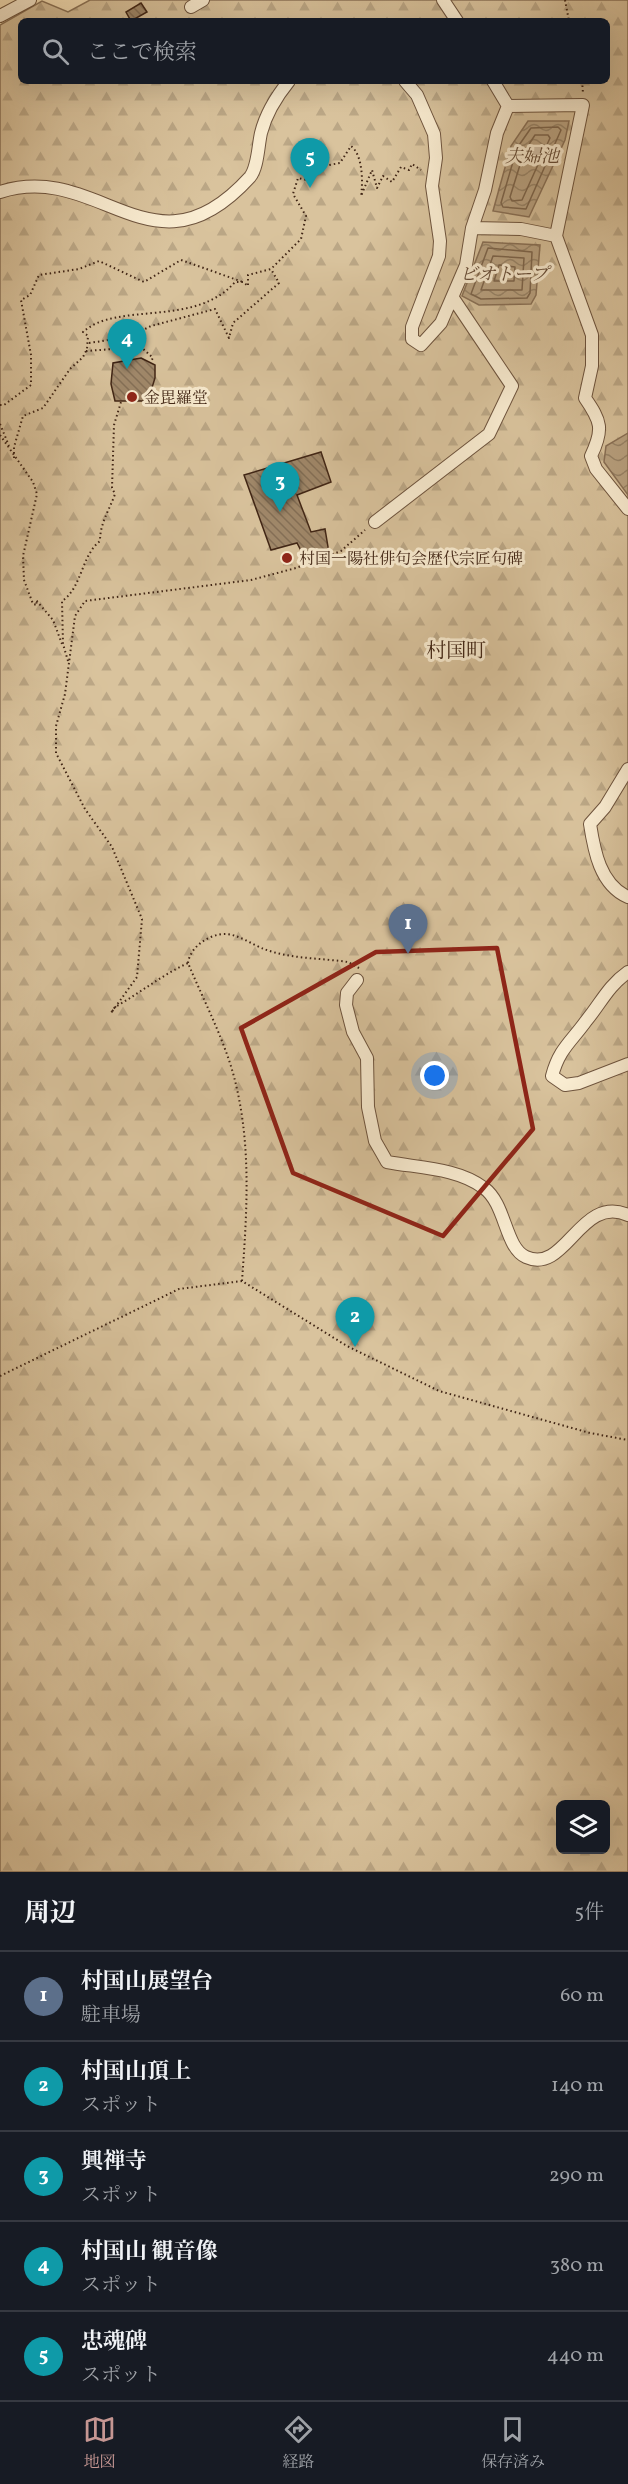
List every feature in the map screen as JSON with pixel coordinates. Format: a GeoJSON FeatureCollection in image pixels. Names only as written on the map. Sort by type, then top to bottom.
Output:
{"type":"FeatureCollection","features":[{"type":"Feature","properties":{"kind":"street"},"geometry":{"type":"LineString","coordinates":[[0,16],[30,0]]}},
{"type":"Feature","properties":{"kind":"street"},"geometry":{"type":"LineString","coordinates":[[191,7],[203,0]]}},
{"type":"Feature","properties":{"kind":"street"},"geometry":{"type":"LineString","coordinates":[[443,0],[455,18]]}},
{"type":"Feature","properties":{"kind":"street"},"geometry":{"type":"LineString","coordinates":[[0,192],[19,186],[59,189],[96,200],[142,219],[182,222],[202,216],[230,198],[253,174],[268,114],[275,97],[286,84]]}},
{"type":"Feature","properties":{"kind":"street"},"geometry":{"type":"LineString","coordinates":[[408,84],[417,94],[434,134],[436,158],[433,177],[439,256],[412,327],[412,339],[421,345],[441,323],[466,265],[472,228],[485,190],[497,134],[508,106]]}},
{"type":"Feature","properties":{"kind":"street"},"geometry":{"type":"LineString","coordinates":[[495,84],[508,106]]}},
{"type":"Feature","properties":{"kind":"street"},"geometry":{"type":"LineString","coordinates":[[508,106],[583,105],[556,236],[592,335],[592,366],[585,398],[599,418],[598,442],[591,456],[596,470],[628,508]]}},
{"type":"Feature","properties":{"kind":"street"},"geometry":{"type":"LineString","coordinates":[[472,228],[521,229],[556,236]]}},
{"type":"Feature","properties":{"kind":"street"},"geometry":{"type":"LineString","coordinates":[[375,522],[489,434],[512,386],[453,298]]}},
{"type":"Feature","properties":{"kind":"street"},"geometry":{"type":"LineString","coordinates":[[628,769],[605,807],[590,824],[595,857],[616,892],[628,897]]}},
{"type":"Feature","properties":{"kind":"street"},"geometry":{"type":"LineString","coordinates":[[628,972],[611,984],[586,1022],[568,1040],[555,1061],[552,1076],[565,1085],[579,1083],[628,1064]]}},
{"type":"Feature","properties":{"kind":"street"},"geometry":{"type":"LineString","coordinates":[[357,980],[347,993],[346,1005],[353,1032],[367,1058],[368,1107],[375,1141],[387,1162],[452,1174],[485,1188],[501,1208],[516,1248],[526,1257],[539,1259],[553,1254],[569,1243],[586,1221],[599,1214],[628,1215]]}},
{"type":"Feature","properties":{"kind":"path"},"geometry":{"type":"LineString","coordinates":[[565,0],[568,18]]}},
{"type":"Feature","properties":{"kind":"path"},"geometry":{"type":"LineString","coordinates":[[0,405],[4,405],[31,385],[31,355],[21,300],[30,295],[39,275],[79,269],[99,261],[144,282],[181,260],[248,286],[248,274],[271,269],[295,246],[303,234],[306,216],[302,205],[293,197],[298,178],[308,180],[308,175],[304,174],[307,169],[339,162],[349,146],[356,149],[363,173],[361,196],[372,170],[377,188],[383,176],[392,182],[401,167],[409,170],[409,164],[433,177]]}},
{"type":"Feature","properties":{"kind":"path"},"geometry":{"type":"LineString","coordinates":[[88,343],[129,337],[151,326],[214,309],[229,338],[233,323],[279,283],[271,269]]}},
{"type":"Feature","properties":{"kind":"path"},"geometry":{"type":"LineString","coordinates":[[14,458],[14,447],[23,416],[43,408],[65,375],[86,351],[88,336],[83,332],[88,327],[114,319],[191,308],[225,294],[235,282],[245,283]]}},
{"type":"Feature","properties":{"kind":"path"},"geometry":{"type":"LineString","coordinates":[[86,351],[141,347],[153,358],[151,362]]}},
{"type":"Feature","properties":{"kind":"path"},"geometry":{"type":"LineString","coordinates":[[69,663],[63,644],[62,601],[69,596],[90,548],[100,541],[100,527],[115,494],[112,488],[114,425],[122,402]]}},
{"type":"Feature","properties":{"kind":"path"},"geometry":{"type":"LineString","coordinates":[[0,424],[14,458]]}},
{"type":"Feature","properties":{"kind":"path"},"geometry":{"type":"LineString","coordinates":[[0,435],[33,482],[37,494],[23,556],[24,580],[33,604],[37,605],[36,600],[53,620],[69,663]]}},
{"type":"Feature","properties":{"kind":"path"},"geometry":{"type":"LineString","coordinates":[[188,963],[169,972],[157,983],[115,1007],[111,1013],[136,977],[142,919],[112,848],[85,809],[56,753],[56,726],[65,694],[75,616],[85,601],[227,585],[285,571],[341,551],[375,522]]}},
{"type":"Feature","properties":{"kind":"path"},"geometry":{"type":"LineString","coordinates":[[242,1281],[248,1193],[244,1124],[232,1072],[188,963],[189,955],[209,938],[226,933],[264,950],[357,965],[360,971],[357,980]]}},
{"type":"Feature","properties":{"kind":"path"},"geometry":{"type":"LineString","coordinates":[[0,1376],[179,1289],[242,1281],[347,1346],[439,1391],[590,1433],[628,1440]]}},
{"type":"Feature","properties":{"kind":"highlighted area"},"geometry":{"type":"Polygon","coordinates":[[[497,948],[533,1129],[443,1236],[293,1173],[241,1028],[376,952],[497,948]]]}},
{"type":"Feature","properties":{"kind":"green space"},"geometry":{"type":"Polygon","coordinates":[[[90,0],[628,0],[628,1872],[0,1872],[0,25],[42,1],[68,12],[90,0]]]}},
{"type":"Feature","properties":{"kind":"water","name":"夫婦池"},"geometry":{"type":"Polygon","coordinates":[[[528,121],[569,121],[565,140],[529,217],[493,211],[511,146],[528,121]]]}},
{"type":"Feature","properties":{"kind":"water","name":"ビオトープ"},"geometry":{"type":"Polygon","coordinates":[[[483,242],[540,245],[536,295],[531,304],[479,305],[462,296],[483,242]]]}},
{"type":"Feature","properties":{"kind":"water"},"geometry":{"type":"Polygon","coordinates":[[[628,433],[628,495],[604,462],[606,446],[628,433]]]}},
{"type":"Feature","properties":{"kind":"building"},"geometry":{"type":"Polygon","coordinates":[[[141,3],[147,12],[136,18],[129,18],[126,12],[141,3]]]}},
{"type":"Feature","properties":{"kind":"building"},"geometry":{"type":"Polygon","coordinates":[[[141,358],[155,365],[155,378],[150,394],[143,401],[115,401],[111,384],[113,363],[141,358]]]}},
{"type":"Feature","properties":{"kind":"building"},"geometry":{"type":"Polygon","coordinates":[[[321,452],[331,482],[297,495],[311,532],[325,529],[329,553],[306,560],[297,543],[271,550],[244,475],[321,452]]]}},
{"type":"Feature","properties":{"kind":"place","name":"忠魂碑"},"geometry":{"type":"Point","coordinates":[310,188]}},
{"type":"Feature","properties":{"kind":"place","name":"村国山 観音像"},"geometry":{"type":"Point","coordinates":[127,369]}},
{"type":"Feature","properties":{"kind":"place","name":"金毘羅堂"},"geometry":{"type":"Point","coordinates":[132,397]}},
{"type":"Feature","properties":{"kind":"place","name":"興禅寺"},"geometry":{"type":"Point","coordinates":[280,512]}},
{"type":"Feature","properties":{"kind":"place","name":"村国一陽社俳句会歴代宗匠句碑"},"geometry":{"type":"Point","coordinates":[287,558]}},
{"type":"Feature","properties":{"kind":"place","name":"村国山展望台"},"geometry":{"type":"Point","coordinates":[408,954]}},
{"type":"Feature","properties":{"kind":"place","name":"村国山頂上"},"geometry":{"type":"Point","coordinates":[355,1347]}},
{"type":"Feature","properties":{"kind":"district","name":"村国町"},"geometry":{"type":"Point","coordinates":[456,650]}}]}
